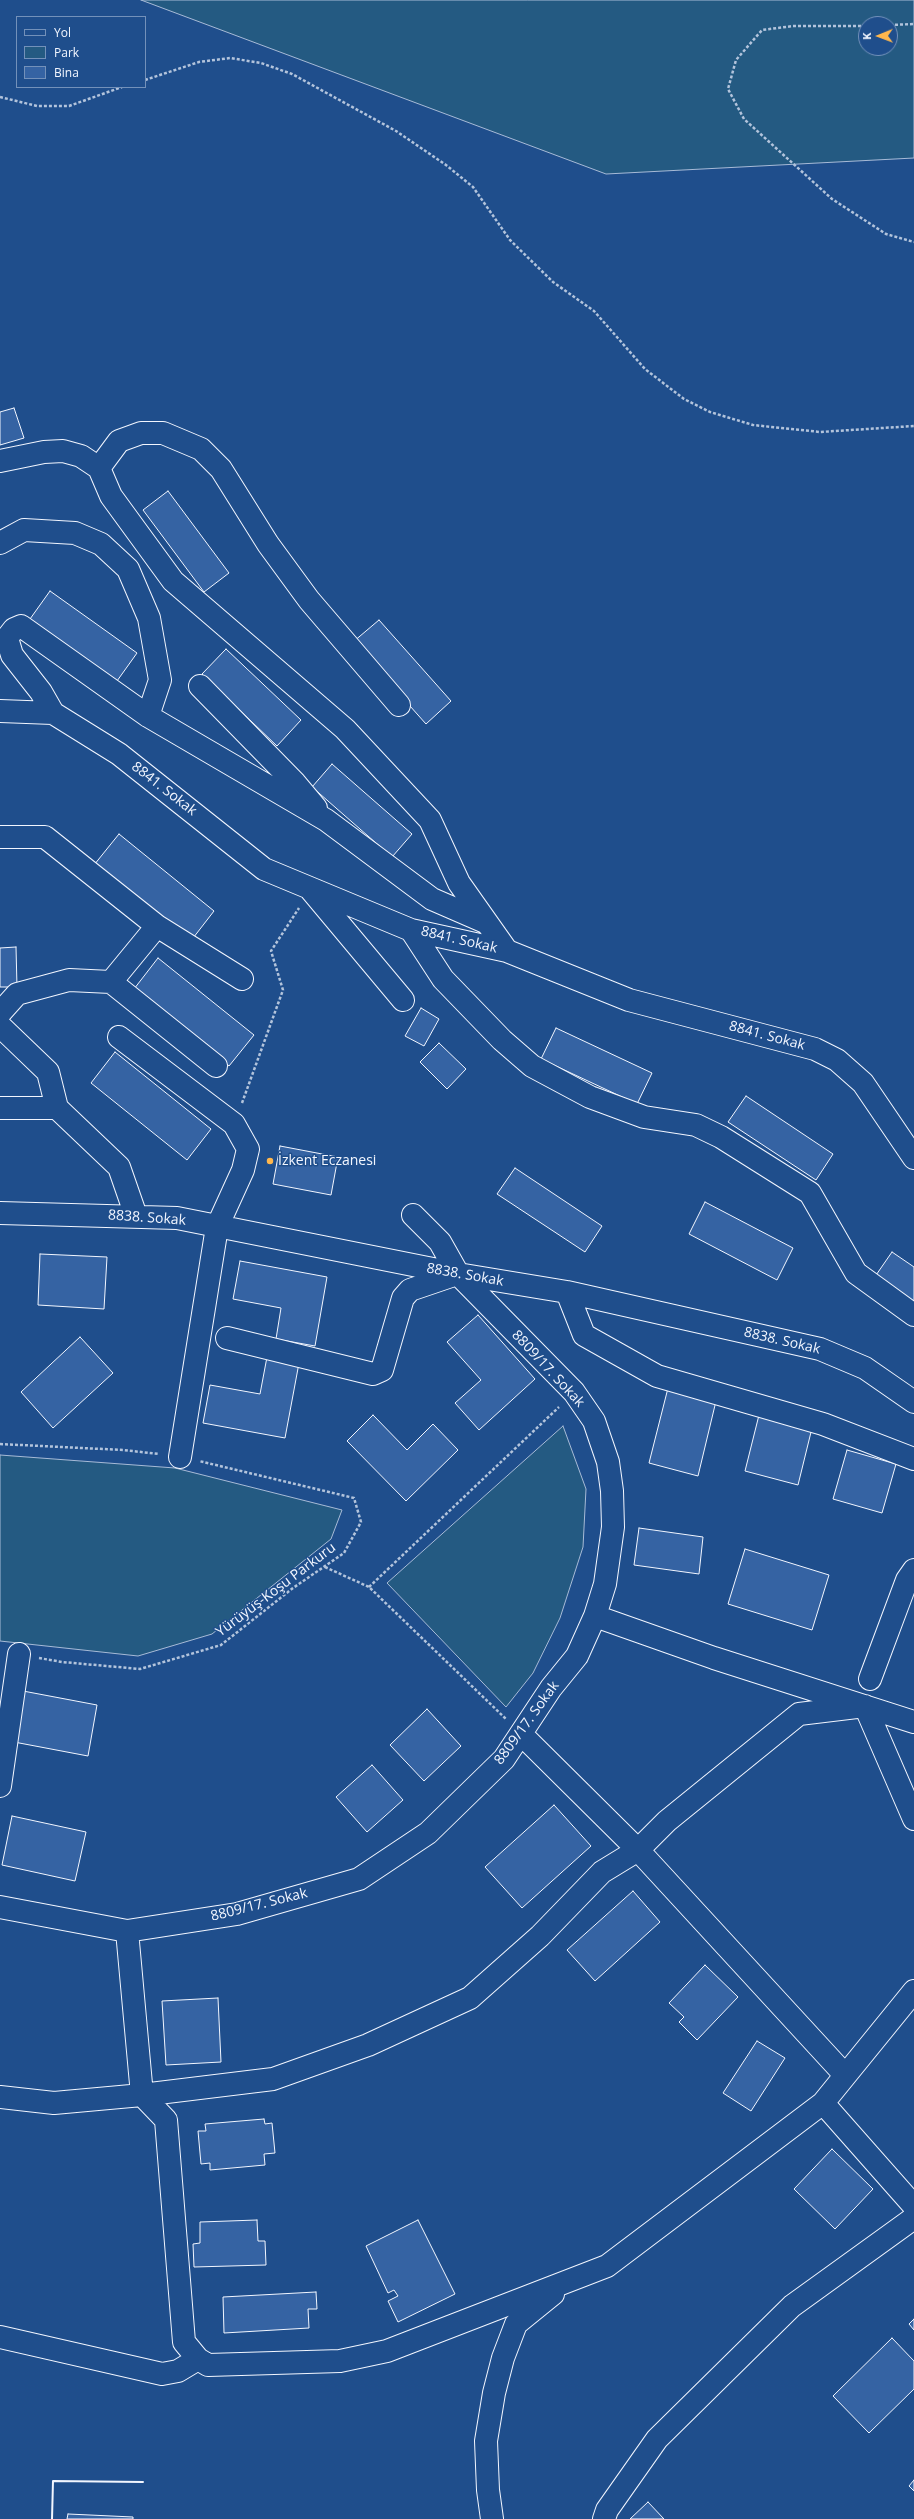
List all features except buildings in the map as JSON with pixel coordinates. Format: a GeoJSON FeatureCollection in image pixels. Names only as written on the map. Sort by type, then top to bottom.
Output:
{"type":"FeatureCollection","features":[{"type":"Feature","properties":{"kind":"street"},"geometry":{"type":"LineString","coordinates":[[99,468],[119,441],[141,433],[163,433],[201,449],[221,469],[268,544],[310,600],[399,705]]}},
{"type":"Feature","properties":{"kind":"street"},"geometry":{"type":"LineString","coordinates":[[0,461],[44,452],[63,451],[81,456],[99,468],[111,496],[173,581],[345,729],[430,820],[459,883],[485,922],[507,951]]}},
{"type":"Feature","properties":{"kind":"street"},"geometry":{"type":"LineString","coordinates":[[0,543],[24,530],[75,533],[100,544],[128,569],[149,618],[160,680],[148,716]]}},
{"type":"Feature","properties":{"kind":"street"},"geometry":{"type":"LineString","coordinates":[[53,713],[41,692],[12,655],[8,638],[14,629],[21,626],[148,716],[326,820],[432,899],[485,922]]}},
{"type":"Feature","properties":{"kind":"street"},"geometry":{"type":"LineString","coordinates":[[200,686],[295,782],[326,820]]}},
{"type":"Feature","properties":{"kind":"street","name":"8841. Sokak"},"geometry":{"type":"LineString","coordinates":[[0,711],[53,713],[119,754],[264,869],[411,930],[507,951],[629,1000],[821,1051],[837,1060],[863,1083],[914,1158]]}},
{"type":"Feature","properties":{"kind":"street"},"geometry":{"type":"LineString","coordinates":[[0,837],[45,837],[157,926],[242,979]]}},
{"type":"Feature","properties":{"kind":"street"},"geometry":{"type":"LineString","coordinates":[[309,887],[403,1000]]}},
{"type":"Feature","properties":{"kind":"street"},"geometry":{"type":"LineString","coordinates":[[111,982],[157,926]]}},
{"type":"Feature","properties":{"kind":"street"},"geometry":{"type":"LineString","coordinates":[[411,930],[443,979],[502,1040],[532,1066],[590,1097],[644,1117],[702,1128],[721,1137],[810,1193],[856,1273],[914,1315]]}},
{"type":"Feature","properties":{"kind":"street"},"geometry":{"type":"LineString","coordinates":[[0,1014],[17,994],[69,980],[111,982],[216,1066]]}},
{"type":"Feature","properties":{"kind":"street"},"geometry":{"type":"LineString","coordinates":[[0,1026],[48,1072],[57,1108],[119,1167],[136,1216]]}},
{"type":"Feature","properties":{"kind":"street"},"geometry":{"type":"LineString","coordinates":[[119,1037],[234,1124],[245,1140],[248,1149],[247,1159],[217,1227],[180,1456]]}},
{"type":"Feature","properties":{"kind":"street"},"geometry":{"type":"LineString","coordinates":[[0,1108],[57,1108]]}},
{"type":"Feature","properties":{"kind":"street","name":"8838. Sokak"},"geometry":{"type":"LineString","coordinates":[[0,1212],[177,1218],[458,1274],[567,1292],[820,1349],[865,1368],[914,1402]]}},
{"type":"Feature","properties":{"kind":"street","name":"8809/17. Sokak"},"geometry":{"type":"LineString","coordinates":[[0,1907],[127,1931],[237,1914],[359,1879],[428,1833],[504,1759],[522,1734],[551,1688],[577,1656],[595,1616],[605,1584],[613,1527],[612,1491],[608,1462],[594,1421],[574,1392],[458,1274],[440,1242],[413,1215]]}},
{"type":"Feature","properties":{"kind":"street"},"geometry":{"type":"LineString","coordinates":[[227,1338],[373,1374],[382,1370],[403,1298],[410,1290],[458,1274]]}},
{"type":"Feature","properties":{"kind":"street"},"geometry":{"type":"LineString","coordinates":[[567,1292],[584,1335],[657,1376],[823,1424],[914,1459]]}},
{"type":"Feature","properties":{"kind":"street"},"geometry":{"type":"LineString","coordinates":[[870,1679],[907,1580],[914,1570]]}},
{"type":"Feature","properties":{"kind":"street"},"geometry":{"type":"LineString","coordinates":[[595,1616],[714,1658],[914,1722]]}},
{"type":"Feature","properties":{"kind":"street"},"geometry":{"type":"LineString","coordinates":[[0,1786],[19,1654]]}},
{"type":"Feature","properties":{"kind":"street"},"geometry":{"type":"LineString","coordinates":[[865,1706],[914,1819]]}},
{"type":"Feature","properties":{"kind":"street"},"geometry":{"type":"LineString","coordinates":[[0,2097],[54,2103],[142,2095],[273,2079],[368,2045],[470,1998],[540,1936],[602,1872],[638,1850],[667,1821],[800,1714],[865,1706]]}},
{"type":"Feature","properties":{"kind":"street"},"geometry":{"type":"LineString","coordinates":[[522,1734],[638,1850],[846,2075]]}},
{"type":"Feature","properties":{"kind":"street"},"geometry":{"type":"LineString","coordinates":[[127,1931],[142,2095],[166,2120],[184,2342],[198,2359],[208,2364],[340,2361],[386,2351],[607,2266],[823,2103],[914,1991]]}},
{"type":"Feature","properties":{"kind":"street"},"geometry":{"type":"LineString","coordinates":[[823,2103],[914,2206]]}},
{"type":"Feature","properties":{"kind":"street"},"geometry":{"type":"LineString","coordinates":[[604,2519],[607,2510],[656,2439],[792,2306],[914,2218]]}},
{"type":"Feature","properties":{"kind":"street"},"geometry":{"type":"LineString","coordinates":[[492,2519],[488,2490],[486,2440],[494,2393],[503,2358],[516,2324],[568,2281]]}},
{"type":"Feature","properties":{"kind":"street"},"geometry":{"type":"LineString","coordinates":[[0,2337],[162,2374],[178,2371],[198,2359]]}},
{"type":"Feature","properties":{"kind":"path"},"geometry":{"type":"LineString","coordinates":[[898,25],[914,24]]}},
{"type":"Feature","properties":{"kind":"path"},"geometry":{"type":"LineString","coordinates":[[858,26],[793,26],[762,30],[736,60],[728,89],[744,119],[832,199],[886,234],[914,242]]}},
{"type":"Feature","properties":{"kind":"path"},"geometry":{"type":"LineString","coordinates":[[146,80],[199,62],[230,58],[261,63],[292,74],[396,131],[446,165],[473,187],[510,240],[553,282],[594,311],[645,369],[684,399],[710,412],[753,425],[820,432],[914,426]]}},
{"type":"Feature","properties":{"kind":"path"},"geometry":{"type":"LineString","coordinates":[[0,97],[37,106],[69,106],[119,88]]}},
{"type":"Feature","properties":{"kind":"path"},"geometry":{"type":"LineString","coordinates":[[234,1124],[283,990],[271,951],[294,917],[309,887]]}},
{"type":"Feature","properties":{"kind":"path"},"geometry":{"type":"LineString","coordinates":[[369,1587],[574,1392]]}},
{"type":"Feature","properties":{"kind":"path","name":"Yürüyüş-Koşu Parkuru"},"geometry":{"type":"LineString","coordinates":[[0,1444],[123,1450],[180,1456],[354,1498],[361,1522],[344,1553],[293,1588],[221,1645],[140,1669],[62,1662],[19,1654]]}},
{"type":"Feature","properties":{"kind":"path"},"geometry":{"type":"LineString","coordinates":[[324,1566],[369,1587],[522,1734]]}},
{"type":"Feature","properties":{"kind":"green space"},"geometry":{"type":"Polygon","coordinates":[[[141,0],[914,0],[914,158],[606,174],[141,0]]]}},
{"type":"Feature","properties":{"kind":"green space"},"geometry":{"type":"Polygon","coordinates":[[[563,1426],[586,1489],[583,1547],[560,1618],[533,1673],[506,1707],[387,1583],[563,1426]]]}},
{"type":"Feature","properties":{"kind":"green space"},"geometry":{"type":"Polygon","coordinates":[[[0,1455],[175,1468],[342,1510],[331,1539],[212,1634],[138,1656],[0,1641],[0,1455]]]}},
{"type":"Feature","properties":{"kind":"wall"},"geometry":{"type":"LineString","coordinates":[[52,2519],[53,2481],[143,2482]]}},
{"type":"Feature","properties":{"kind":"place","name":"İzkent Eczanesi"},"geometry":{"type":"Point","coordinates":[270,1161]}}]}
